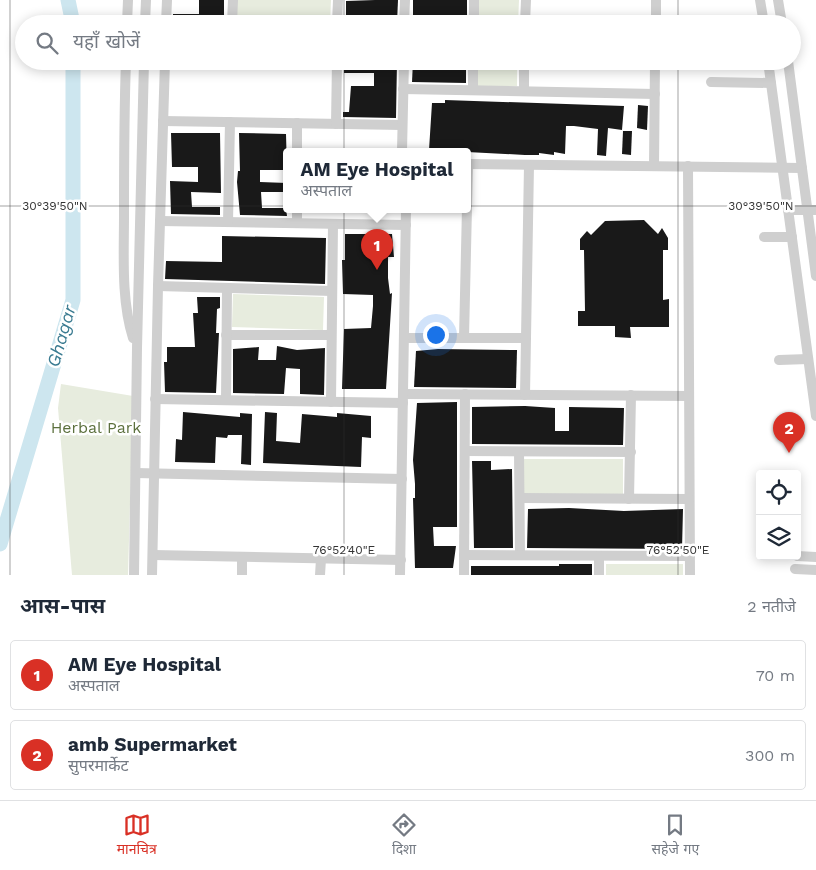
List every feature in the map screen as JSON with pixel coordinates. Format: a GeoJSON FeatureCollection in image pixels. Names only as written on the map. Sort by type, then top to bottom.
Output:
{"type":"FeatureCollection","features":[{"type":"Feature","properties":{"kind":"street"},"geometry":{"type":"LineString","coordinates":[[127,15],[128,0]]}},
{"type":"Feature","properties":{"kind":"street"},"geometry":{"type":"LineString","coordinates":[[145,15],[146,0]]}},
{"type":"Feature","properties":{"kind":"street"},"geometry":{"type":"LineString","coordinates":[[166,0],[166,15]]}},
{"type":"Feature","properties":{"kind":"street"},"geometry":{"type":"LineString","coordinates":[[232,15],[233,0]]}},
{"type":"Feature","properties":{"kind":"street"},"geometry":{"type":"LineString","coordinates":[[337,15],[338,0]]}},
{"type":"Feature","properties":{"kind":"street"},"geometry":{"type":"LineString","coordinates":[[404,15],[405,0]]}},
{"type":"Feature","properties":{"kind":"street"},"geometry":{"type":"LineString","coordinates":[[474,0],[474,15]]}},
{"type":"Feature","properties":{"kind":"street"},"geometry":{"type":"LineString","coordinates":[[525,15],[526,0]]}},
{"type":"Feature","properties":{"kind":"street"},"geometry":{"type":"LineString","coordinates":[[656,0],[656,15]]}},
{"type":"Feature","properties":{"kind":"street"},"geometry":{"type":"LineString","coordinates":[[760,0],[762,15]]}},
{"type":"Feature","properties":{"kind":"street"},"geometry":{"type":"LineString","coordinates":[[778,0],[780,15]]}},
{"type":"Feature","properties":{"kind":"street"},"geometry":{"type":"LineString","coordinates":[[126,70],[123,129],[124,250],[129,319],[136,348]]}},
{"type":"Feature","properties":{"kind":"street"},"geometry":{"type":"LineString","coordinates":[[134,575],[136,348],[144,70]]}},
{"type":"Feature","properties":{"kind":"street"},"geometry":{"type":"LineString","coordinates":[[152,575],[165,70]]}},
{"type":"Feature","properties":{"kind":"street"},"geometry":{"type":"LineString","coordinates":[[336,124],[337,70]]}},
{"type":"Feature","properties":{"kind":"street"},"geometry":{"type":"LineString","coordinates":[[402,148],[404,70]]}},
{"type":"Feature","properties":{"kind":"street"},"geometry":{"type":"LineString","coordinates":[[473,70],[473,90]]}},
{"type":"Feature","properties":{"kind":"street"},"geometry":{"type":"LineString","coordinates":[[524,70],[524,92]]}},
{"type":"Feature","properties":{"kind":"street"},"geometry":{"type":"LineString","coordinates":[[654,166],[655,70]]}},
{"type":"Feature","properties":{"kind":"street"},"geometry":{"type":"LineString","coordinates":[[769,70],[816,416]]}},
{"type":"Feature","properties":{"kind":"street"},"geometry":{"type":"LineString","coordinates":[[789,70],[802,168],[812,210],[816,276]]}},
{"type":"Feature","properties":{"kind":"street"},"geometry":{"type":"LineString","coordinates":[[711,82],[771,83]]}},
{"type":"Feature","properties":{"kind":"street"},"geometry":{"type":"LineString","coordinates":[[403,89],[655,94]]}},
{"type":"Feature","properties":{"kind":"street"},"geometry":{"type":"LineString","coordinates":[[163,121],[402,125]]}},
{"type":"Feature","properties":{"kind":"street"},"geometry":{"type":"LineString","coordinates":[[228,222],[230,122]]}},
{"type":"Feature","properties":{"kind":"street"},"geometry":{"type":"LineString","coordinates":[[297,123],[297,148]]}},
{"type":"Feature","properties":{"kind":"street"},"geometry":{"type":"LineString","coordinates":[[471,164],[802,168]]}},
{"type":"Feature","properties":{"kind":"street"},"geometry":{"type":"LineString","coordinates":[[525,395],[529,164]]}},
{"type":"Feature","properties":{"kind":"street"},"geometry":{"type":"LineString","coordinates":[[688,166],[690,575]]}},
{"type":"Feature","properties":{"kind":"street"},"geometry":{"type":"LineString","coordinates":[[788,210],[812,210]]}},
{"type":"Feature","properties":{"kind":"street"},"geometry":{"type":"LineString","coordinates":[[297,213],[297,223]]}},
{"type":"Feature","properties":{"kind":"street"},"geometry":{"type":"LineString","coordinates":[[400,575],[406,213]]}},
{"type":"Feature","properties":{"kind":"street"},"geometry":{"type":"LineString","coordinates":[[464,338],[467,213]]}},
{"type":"Feature","properties":{"kind":"street"},"geometry":{"type":"LineString","coordinates":[[160,221],[406,225]]}},
{"type":"Feature","properties":{"kind":"street"},"geometry":{"type":"LineString","coordinates":[[330,402],[333,224]]}},
{"type":"Feature","properties":{"kind":"street"},"geometry":{"type":"LineString","coordinates":[[764,238],[792,237]]}},
{"type":"Feature","properties":{"kind":"street"},"geometry":{"type":"LineString","coordinates":[[158,286],[332,291]]}},
{"type":"Feature","properties":{"kind":"street"},"geometry":{"type":"LineString","coordinates":[[226,400],[227,288]]}},
{"type":"Feature","properties":{"kind":"street"},"geometry":{"type":"LineString","coordinates":[[226,335],[331,335]]}},
{"type":"Feature","properties":{"kind":"street"},"geometry":{"type":"LineString","coordinates":[[404,338],[526,338]]}},
{"type":"Feature","properties":{"kind":"street"},"geometry":{"type":"LineString","coordinates":[[779,360],[808,360]]}},
{"type":"Feature","properties":{"kind":"street"},"geometry":{"type":"LineString","coordinates":[[155,399],[330,402],[465,394],[689,396]]}},
{"type":"Feature","properties":{"kind":"street"},"geometry":{"type":"LineString","coordinates":[[464,575],[465,394]]}},
{"type":"Feature","properties":{"kind":"street"},"geometry":{"type":"LineString","coordinates":[[629,499],[631,396]]}},
{"type":"Feature","properties":{"kind":"street"},"geometry":{"type":"LineString","coordinates":[[465,452],[630,452]]}},
{"type":"Feature","properties":{"kind":"street"},"geometry":{"type":"LineString","coordinates":[[519,452],[520,555]]}},
{"type":"Feature","properties":{"kind":"street"},"geometry":{"type":"LineString","coordinates":[[136,473],[402,479]]}},
{"type":"Feature","properties":{"kind":"street"},"geometry":{"type":"LineString","coordinates":[[520,498],[689,499]]}},
{"type":"Feature","properties":{"kind":"street"},"geometry":{"type":"LineString","coordinates":[[152,555],[400,560]]}},
{"type":"Feature","properties":{"kind":"street"},"geometry":{"type":"LineString","coordinates":[[464,555],[690,556]]}},
{"type":"Feature","properties":{"kind":"street"},"geometry":{"type":"LineString","coordinates":[[599,556],[599,575]]}},
{"type":"Feature","properties":{"kind":"street"},"geometry":{"type":"LineString","coordinates":[[801,556],[816,557]]}},
{"type":"Feature","properties":{"kind":"street"},"geometry":{"type":"LineString","coordinates":[[242,557],[242,575]]}},
{"type":"Feature","properties":{"kind":"street"},"geometry":{"type":"LineString","coordinates":[[320,559],[320,575]]}},
{"type":"Feature","properties":{"kind":"street"},"geometry":{"type":"LineString","coordinates":[[795,569],[816,570]]}},
{"type":"Feature","properties":{"kind":"green space"},"geometry":{"type":"Polygon","coordinates":[[[237,0],[331,0],[330,15],[237,15],[237,0]]]}},
{"type":"Feature","properties":{"kind":"green space"},"geometry":{"type":"Polygon","coordinates":[[[478,0],[519,0],[518,15],[477,15],[478,0]]]}},
{"type":"Feature","properties":{"kind":"green space"},"geometry":{"type":"Polygon","coordinates":[[[477,70],[517,70],[517,86],[476,86],[477,70]]]}},
{"type":"Feature","properties":{"kind":"green space"},"geometry":{"type":"Polygon","coordinates":[[[233,294],[324,297],[323,330],[232,327],[233,294]]]}},
{"type":"Feature","properties":{"kind":"green space","name":"Herbal Park"},"geometry":{"type":"Polygon","coordinates":[[[61,384],[133,396],[128,575],[72,575],[58,408],[61,384]]]}},
{"type":"Feature","properties":{"kind":"green space"},"geometry":{"type":"Polygon","coordinates":[[[523,459],[623,459],[623,494],[523,494],[523,459]]]}},
{"type":"Feature","properties":{"kind":"green space"},"geometry":{"type":"Polygon","coordinates":[[[606,564],[683,564],[683,575],[606,575],[606,564]]]}},
{"type":"Feature","properties":{"kind":"building"},"geometry":{"type":"Polygon","coordinates":[[[199,0],[224,0],[224,15],[173,15],[199,14],[199,0]]]}},
{"type":"Feature","properties":{"kind":"building"},"geometry":{"type":"Polygon","coordinates":[[[398,0],[397,15],[346,15],[346,1],[398,0]]]}},
{"type":"Feature","properties":{"kind":"building"},"geometry":{"type":"Polygon","coordinates":[[[413,0],[467,0],[467,15],[413,15],[413,0]]]}},
{"type":"Feature","properties":{"kind":"building"},"geometry":{"type":"Polygon","coordinates":[[[344,70],[397,70],[396,118],[343,117],[343,112],[349,112],[351,86],[374,86],[374,73],[344,73],[344,70]]]}},
{"type":"Feature","properties":{"kind":"building"},"geometry":{"type":"Polygon","coordinates":[[[413,70],[466,70],[466,83],[412,82],[413,70]]]}},
{"type":"Feature","properties":{"kind":"building"},"geometry":{"type":"Polygon","coordinates":[[[445,100],[624,106],[622,130],[608,128],[606,156],[597,155],[598,129],[574,126],[566,126],[565,154],[554,152],[554,155],[539,153],[539,155],[525,155],[471,152],[471,148],[429,148],[432,103],[445,103],[445,100]]]}},
{"type":"Feature","properties":{"kind":"building"},"geometry":{"type":"Polygon","coordinates":[[[638,105],[648,106],[647,130],[637,128],[638,105]]]}},
{"type":"Feature","properties":{"kind":"building"},"geometry":{"type":"Polygon","coordinates":[[[623,131],[632,131],[631,155],[622,154],[623,131]]]}},
{"type":"Feature","properties":{"kind":"building"},"geometry":{"type":"Polygon","coordinates":[[[171,133],[220,133],[221,193],[191,192],[192,207],[220,207],[220,215],[171,214],[170,181],[198,182],[198,167],[172,167],[171,133]]]}},
{"type":"Feature","properties":{"kind":"building"},"geometry":{"type":"Polygon","coordinates":[[[239,133],[286,134],[286,148],[283,148],[283,170],[260,170],[260,182],[283,183],[283,192],[261,192],[262,208],[283,208],[283,213],[287,213],[287,216],[240,215],[237,182],[238,171],[240,171],[239,133]]]}},
{"type":"Feature","properties":{"kind":"building"},"geometry":{"type":"Polygon","coordinates":[[[644,220],[658,234],[662,228],[668,238],[668,250],[663,250],[663,300],[669,299],[669,327],[630,327],[631,338],[615,337],[615,326],[578,326],[578,311],[585,311],[584,250],[580,250],[580,239],[587,231],[591,235],[605,221],[644,220]]]}},
{"type":"Feature","properties":{"kind":"building"},"geometry":{"type":"Polygon","coordinates":[[[345,234],[392,234],[394,257],[388,257],[388,278],[390,294],[392,293],[386,389],[342,389],[344,329],[371,328],[373,306],[373,295],[343,294],[342,260],[345,260],[345,234]]]}},
{"type":"Feature","properties":{"kind":"building"},"geometry":{"type":"Polygon","coordinates":[[[222,236],[326,238],[325,284],[165,279],[166,261],[222,262],[222,236]]]}},
{"type":"Feature","properties":{"kind":"building"},"geometry":{"type":"Polygon","coordinates":[[[197,297],[220,297],[220,308],[217,309],[216,333],[219,333],[216,393],[165,392],[164,362],[167,362],[167,347],[195,347],[193,313],[198,313],[197,297]]]}},
{"type":"Feature","properties":{"kind":"building"},"geometry":{"type":"Polygon","coordinates":[[[277,346],[297,350],[325,348],[324,395],[300,394],[300,369],[286,368],[284,394],[233,393],[233,349],[259,347],[258,360],[276,360],[277,346]]]}},
{"type":"Feature","properties":{"kind":"building"},"geometry":{"type":"Polygon","coordinates":[[[438,349],[517,350],[516,388],[414,387],[416,351],[438,349]]]}},
{"type":"Feature","properties":{"kind":"building"},"geometry":{"type":"Polygon","coordinates":[[[457,402],[457,527],[433,527],[434,546],[456,546],[453,568],[415,568],[413,498],[415,498],[415,484],[413,460],[417,403],[457,402]]]}},
{"type":"Feature","properties":{"kind":"building"},"geometry":{"type":"Polygon","coordinates":[[[525,406],[555,408],[555,431],[569,431],[569,407],[624,408],[623,445],[472,444],[472,407],[525,406]]]}},
{"type":"Feature","properties":{"kind":"building"},"geometry":{"type":"Polygon","coordinates":[[[183,412],[240,417],[240,413],[252,414],[251,465],[241,464],[242,435],[228,435],[227,438],[216,437],[215,463],[175,462],[176,439],[182,440],[183,412]]]}},
{"type":"Feature","properties":{"kind":"building"},"geometry":{"type":"Polygon","coordinates":[[[265,412],[277,413],[276,441],[300,443],[302,414],[337,417],[337,413],[371,416],[371,438],[362,437],[361,467],[263,463],[265,412]]]}},
{"type":"Feature","properties":{"kind":"building"},"geometry":{"type":"Polygon","coordinates":[[[472,461],[491,461],[491,470],[512,469],[513,548],[474,548],[472,461]]]}},
{"type":"Feature","properties":{"kind":"building"},"geometry":{"type":"Polygon","coordinates":[[[569,508],[624,511],[683,509],[682,549],[527,548],[528,509],[569,508]]]}},
{"type":"Feature","properties":{"kind":"building"},"geometry":{"type":"Polygon","coordinates":[[[559,564],[592,564],[592,575],[471,575],[471,566],[559,566],[559,564]]]}},
{"type":"Feature","properties":{"kind":"waterway","name":"Ghagar"},"geometry":{"type":"LineString","coordinates":[[68,0],[71,15]]}},
{"type":"Feature","properties":{"kind":"waterway","name":"Ghagar"},"geometry":{"type":"LineString","coordinates":[[0,544],[73,300],[73,70]]}},
{"type":"Feature","properties":{"kind":"place","name":"AM Eye Hospital"},"geometry":{"type":"Point","coordinates":[377,270]}},
{"type":"Feature","properties":{"kind":"place","name":"amb Supermarket"},"geometry":{"type":"Point","coordinates":[789,453]}}]}
